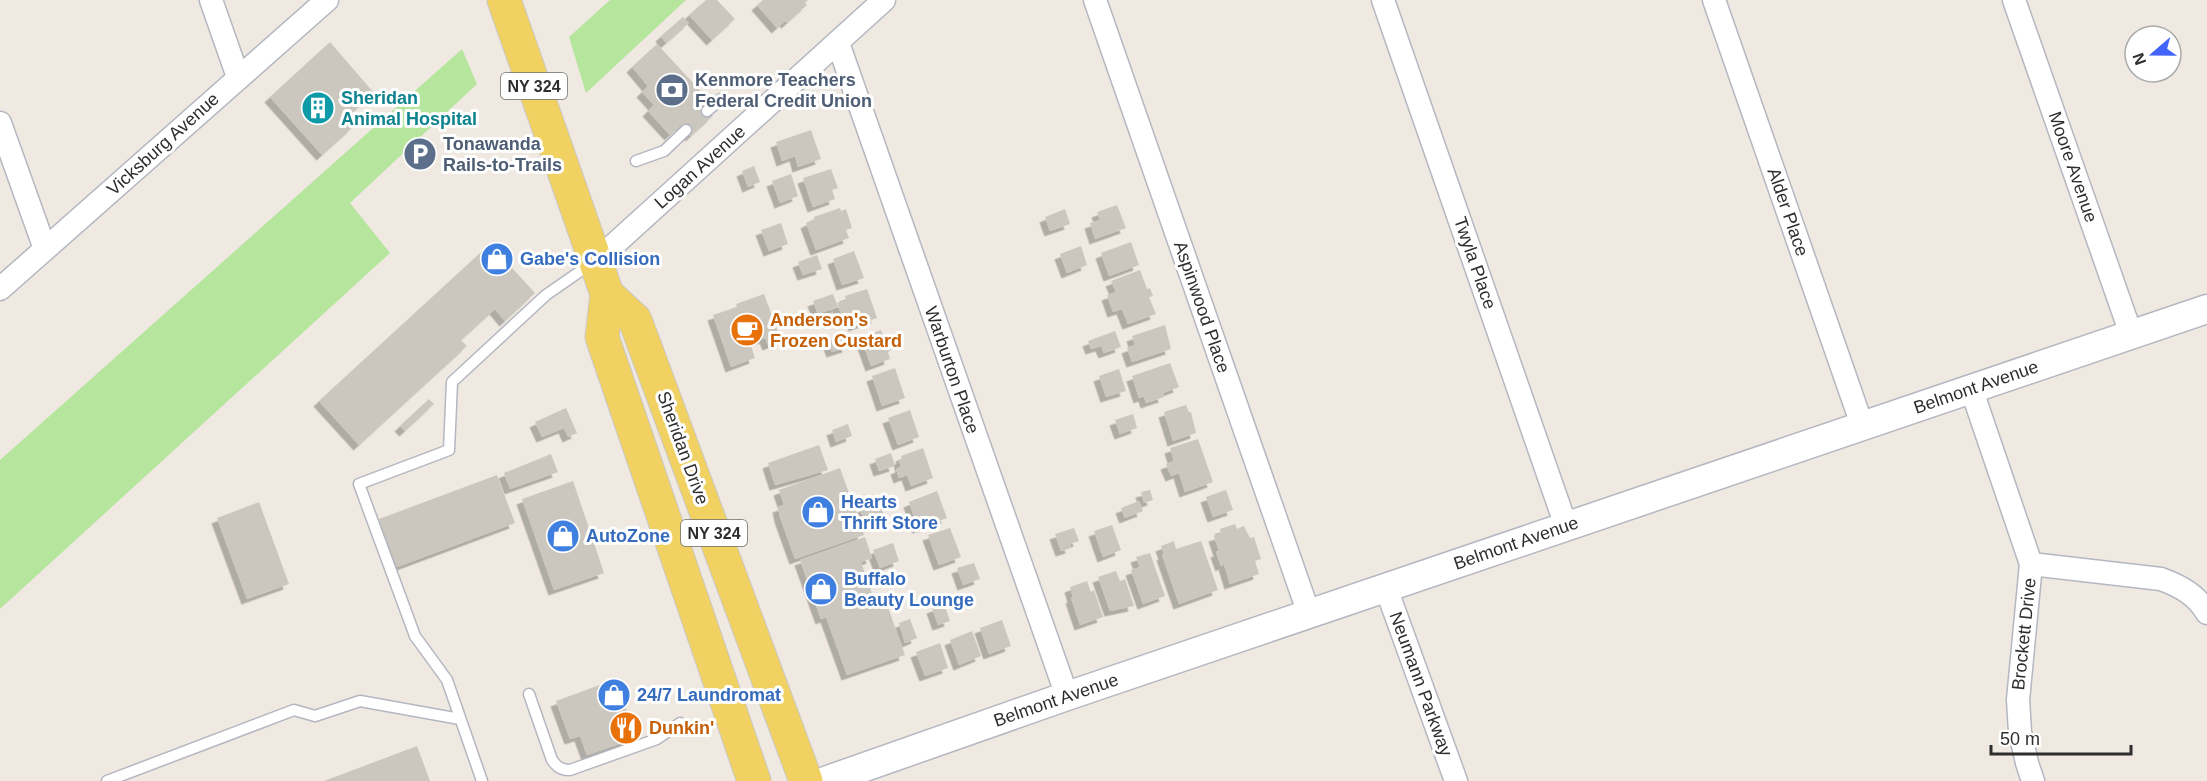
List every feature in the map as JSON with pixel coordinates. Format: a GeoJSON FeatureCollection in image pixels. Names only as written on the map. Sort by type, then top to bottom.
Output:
{"type":"FeatureCollection","features":[{"type":"Feature","properties":{"kind":"main road","name":"Sheridan Drive"},"geometry":{"type":"LineString","coordinates":[[504,0],[607,294],[602,337],[754,781]]}},
{"type":"Feature","properties":{"kind":"main road","name":"Sheridan Drive"},"geometry":{"type":"LineString","coordinates":[[607,294],[635,320],[806,781]]}},
{"type":"Feature","properties":{"kind":"street"},"geometry":{"type":"LineString","coordinates":[[211,0],[238,77]]}},
{"type":"Feature","properties":{"kind":"street","name":"Vicksburg Avenue"},"geometry":{"type":"LineString","coordinates":[[0,290],[327,0]]}},
{"type":"Feature","properties":{"kind":"street","name":"Logan Avenue"},"geometry":{"type":"LineString","coordinates":[[596,261],[884,0]]}},
{"type":"Feature","properties":{"kind":"street","name":"Aspinwood Place"},"geometry":{"type":"LineString","coordinates":[[1095,0],[1309,614]]}},
{"type":"Feature","properties":{"kind":"street","name":"Twyla Place"},"geometry":{"type":"LineString","coordinates":[[1383,0],[1566,526]]}},
{"type":"Feature","properties":{"kind":"street","name":"Alder Place"},"geometry":{"type":"LineString","coordinates":[[1714,0],[1862,425]]}},
{"type":"Feature","properties":{"kind":"street","name":"Moore Avenue"},"geometry":{"type":"LineString","coordinates":[[2014,0],[2131,334]]}},
{"type":"Feature","properties":{"kind":"street","name":"Warburton Place"},"geometry":{"type":"LineString","coordinates":[[838,43],[1067,696]]}},
{"type":"Feature","properties":{"kind":"street"},"geometry":{"type":"LineString","coordinates":[[0,123],[45,249]]}},
{"type":"Feature","properties":{"kind":"street","name":"Belmont Avenue"},"geometry":{"type":"LineString","coordinates":[[825,781],[1067,696],[2207,309]]}},
{"type":"Feature","properties":{"kind":"street","name":"Brockett Drive"},"geometry":{"type":"LineString","coordinates":[[1971,388],[2031,564],[2018,700],[2020,732],[2026,763],[2033,781]]}},
{"type":"Feature","properties":{"kind":"street"},"geometry":{"type":"LineString","coordinates":[[2031,564],[2161,579],[2178,585],[2192,595],[2207,613]]}},
{"type":"Feature","properties":{"kind":"street","name":"Neumann Parkway"},"geometry":{"type":"LineString","coordinates":[[1386,588],[1456,781]]}},
{"type":"Feature","properties":{"kind":"lane"},"geometry":{"type":"LineString","coordinates":[[707,111],[721,99]]}},
{"type":"Feature","properties":{"kind":"lane"},"geometry":{"type":"LineString","coordinates":[[636,161],[664,150],[686,130]]}},
{"type":"Feature","properties":{"kind":"lane"},"geometry":{"type":"LineString","coordinates":[[482,781],[447,680],[415,636],[359,484],[449,450],[452,382],[546,295],[596,261]]}},
{"type":"Feature","properties":{"kind":"lane"},"geometry":{"type":"LineString","coordinates":[[529,694],[552,760],[563,770],[570,770],[657,739],[680,723]]}},
{"type":"Feature","properties":{"kind":"lane"},"geometry":{"type":"LineString","coordinates":[[107,781],[294,710],[315,716],[360,701],[460,719]]}},
{"type":"Feature","properties":{"kind":"green space"},"geometry":{"type":"Polygon","coordinates":[[[610,0],[686,0],[586,93],[569,37],[610,0]]]}},
{"type":"Feature","properties":{"kind":"green space"},"geometry":{"type":"Polygon","coordinates":[[[462,49],[477,84],[350,203],[390,253],[0,609],[0,460],[462,49]]]}},
{"type":"Feature","properties":{"kind":"building"},"geometry":{"type":"Polygon","coordinates":[[[706,0],[717,0],[735,19],[712,40],[689,15],[706,0]]]}},
{"type":"Feature","properties":{"kind":"building"},"geometry":{"type":"Polygon","coordinates":[[[763,0],[808,0],[805,3],[807,5],[787,23],[785,21],[777,28],[757,5],[763,0]]]}},
{"type":"Feature","properties":{"kind":"building"},"geometry":{"type":"Polygon","coordinates":[[[683,17],[689,23],[666,43],[661,36],[683,17]]]}},
{"type":"Feature","properties":{"kind":"building","name":"Sheridan Animal Hospital"},"geometry":{"type":"Polygon","coordinates":[[[330,42],[374,93],[345,119],[353,127],[322,155],[270,97],[330,42]]]}},
{"type":"Feature","properties":{"kind":"building","name":"Kenmore Teachers Federal Credit Union"},"geometry":{"type":"Polygon","coordinates":[[[657,44],[709,100],[703,106],[713,116],[691,136],[681,125],[670,135],[648,111],[654,105],[642,92],[648,86],[632,67],[657,44]]]}},
{"type":"Feature","properties":{"kind":"building"},"geometry":{"type":"Polygon","coordinates":[[[811,130],[821,159],[798,167],[795,156],[782,161],[776,142],[811,130]]]}},
{"type":"Feature","properties":{"kind":"building"},"geometry":{"type":"Polygon","coordinates":[[[754,166],[760,182],[748,187],[742,171],[754,166]]]}},
{"type":"Feature","properties":{"kind":"building"},"geometry":{"type":"Polygon","coordinates":[[[831,169],[838,188],[832,190],[835,199],[813,207],[803,178],[831,169]]]}},
{"type":"Feature","properties":{"kind":"building"},"geometry":{"type":"Polygon","coordinates":[[[791,174],[798,196],[780,203],[772,181],[791,174]]]}},
{"type":"Feature","properties":{"kind":"building"},"geometry":{"type":"Polygon","coordinates":[[[1117,205],[1126,228],[1095,239],[1090,223],[1100,220],[1097,212],[1117,205]]]}},
{"type":"Feature","properties":{"kind":"building"},"geometry":{"type":"Polygon","coordinates":[[[840,208],[841,211],[846,209],[852,228],[846,230],[849,238],[816,250],[806,223],[814,217],[840,208]]]}},
{"type":"Feature","properties":{"kind":"building"},"geometry":{"type":"Polygon","coordinates":[[[1065,209],[1070,224],[1050,231],[1045,217],[1065,209]]]}},
{"type":"Feature","properties":{"kind":"building"},"geometry":{"type":"Polygon","coordinates":[[[781,223],[788,244],[769,251],[761,230],[781,223]]]}},
{"type":"Feature","properties":{"kind":"building"},"geometry":{"type":"Polygon","coordinates":[[[1131,242],[1139,265],[1109,276],[1101,253],[1131,242]]]}},
{"type":"Feature","properties":{"kind":"building"},"geometry":{"type":"Polygon","coordinates":[[[490,244],[535,293],[505,321],[495,309],[461,340],[467,346],[359,445],[319,401],[490,244]]]}},
{"type":"Feature","properties":{"kind":"building"},"geometry":{"type":"Polygon","coordinates":[[[1081,246],[1087,265],[1067,273],[1060,254],[1081,246]]]}},
{"type":"Feature","properties":{"kind":"building"},"geometry":{"type":"Polygon","coordinates":[[[854,251],[864,278],[842,285],[833,259],[854,251]]]}},
{"type":"Feature","properties":{"kind":"building"},"geometry":{"type":"Polygon","coordinates":[[[817,255],[822,269],[803,275],[798,262],[817,255]]]}},
{"type":"Feature","properties":{"kind":"building"},"geometry":{"type":"Polygon","coordinates":[[[1140,270],[1147,289],[1150,288],[1153,296],[1149,297],[1156,314],[1128,324],[1122,309],[1113,312],[1107,295],[1116,292],[1111,281],[1140,270]]]}},
{"type":"Feature","properties":{"kind":"building"},"geometry":{"type":"Polygon","coordinates":[[[867,289],[877,318],[854,326],[852,319],[844,321],[837,303],[846,301],[845,296],[867,289]]]}},
{"type":"Feature","properties":{"kind":"building","name":"Anderson's Frozen Custard"},"geometry":{"type":"Polygon","coordinates":[[[764,294],[781,340],[768,345],[765,338],[750,343],[755,358],[731,367],[713,315],[764,294]]]}},
{"type":"Feature","properties":{"kind":"building"},"geometry":{"type":"Polygon","coordinates":[[[833,294],[838,307],[818,314],[813,301],[833,294]]]}},
{"type":"Feature","properties":{"kind":"building"},"geometry":{"type":"Polygon","coordinates":[[[1165,325],[1171,349],[1132,362],[1127,348],[1135,345],[1132,336],[1165,325]]]}},
{"type":"Feature","properties":{"kind":"building"},"geometry":{"type":"Polygon","coordinates":[[[881,330],[885,341],[888,340],[891,350],[888,352],[890,359],[871,366],[861,338],[881,330]]]}},
{"type":"Feature","properties":{"kind":"building"},"geometry":{"type":"Polygon","coordinates":[[[1115,331],[1121,347],[1104,353],[1101,346],[1091,349],[1088,341],[1115,331]]]}},
{"type":"Feature","properties":{"kind":"building"},"geometry":{"type":"Polygon","coordinates":[[[844,335],[848,347],[832,352],[828,341],[844,335]]]}},
{"type":"Feature","properties":{"kind":"building"},"geometry":{"type":"Polygon","coordinates":[[[1170,363],[1179,387],[1163,393],[1164,397],[1146,403],[1144,396],[1139,398],[1132,376],[1170,363]]]}},
{"type":"Feature","properties":{"kind":"building"},"geometry":{"type":"Polygon","coordinates":[[[895,368],[905,398],[882,406],[872,376],[895,368]]]}},
{"type":"Feature","properties":{"kind":"building"},"geometry":{"type":"Polygon","coordinates":[[[1119,369],[1126,391],[1106,397],[1099,376],[1119,369]]]}},
{"type":"Feature","properties":{"kind":"building"},"geometry":{"type":"Polygon","coordinates":[[[429,399],[434,404],[405,431],[400,426],[429,399]]]}},
{"type":"Feature","properties":{"kind":"building"},"geometry":{"type":"Polygon","coordinates":[[[1186,405],[1191,412],[1196,433],[1173,441],[1164,412],[1186,405]]]}},
{"type":"Feature","properties":{"kind":"building"},"geometry":{"type":"Polygon","coordinates":[[[566,408],[577,433],[568,437],[564,428],[542,437],[535,422],[566,408]]]}},
{"type":"Feature","properties":{"kind":"building"},"geometry":{"type":"Polygon","coordinates":[[[910,410],[919,437],[898,445],[888,418],[910,410]]]}},
{"type":"Feature","properties":{"kind":"building"},"geometry":{"type":"Polygon","coordinates":[[[1133,414],[1137,428],[1120,434],[1115,420],[1133,414]]]}},
{"type":"Feature","properties":{"kind":"building"},"geometry":{"type":"Polygon","coordinates":[[[848,424],[852,436],[836,442],[832,430],[848,424]]]}},
{"type":"Feature","properties":{"kind":"building"},"geometry":{"type":"Polygon","coordinates":[[[1198,439],[1213,482],[1185,492],[1179,473],[1171,476],[1166,464],[1174,461],[1170,448],[1198,439]]]}},
{"type":"Feature","properties":{"kind":"building"},"geometry":{"type":"Polygon","coordinates":[[[819,445],[828,470],[775,485],[768,463],[819,445]]]}},
{"type":"Feature","properties":{"kind":"building"},"geometry":{"type":"Polygon","coordinates":[[[923,448],[933,478],[911,486],[907,475],[899,478],[896,469],[901,467],[899,460],[901,456],[923,448]]]}},
{"type":"Feature","properties":{"kind":"building"},"geometry":{"type":"Polygon","coordinates":[[[891,453],[895,466],[879,471],[875,459],[891,453]]]}},
{"type":"Feature","properties":{"kind":"building"},"geometry":{"type":"Polygon","coordinates":[[[551,454],[558,472],[510,489],[504,473],[551,454]]]}},
{"type":"Feature","properties":{"kind":"building","name":"Hearts Thrift Store"},"geometry":{"type":"Polygon","coordinates":[[[840,468],[864,535],[795,559],[780,517],[778,507],[784,505],[779,490],[840,468]]]}},
{"type":"Feature","properties":{"kind":"building"},"geometry":{"type":"Polygon","coordinates":[[[497,475],[515,523],[397,567],[379,519],[497,475]]]}},
{"type":"Feature","properties":{"kind":"building","name":"AutoZone"},"geometry":{"type":"Polygon","coordinates":[[[573,481],[604,573],[554,590],[522,499],[573,481]]]}},
{"type":"Feature","properties":{"kind":"building"},"geometry":{"type":"Polygon","coordinates":[[[1150,490],[1153,500],[1144,503],[1141,492],[1150,490]]]}},
{"type":"Feature","properties":{"kind":"building"},"geometry":{"type":"Polygon","coordinates":[[[1226,490],[1233,510],[1213,517],[1206,497],[1226,490]]]}},
{"type":"Feature","properties":{"kind":"building"},"geometry":{"type":"Polygon","coordinates":[[[937,491],[947,518],[918,528],[909,502],[937,491]]]}},
{"type":"Feature","properties":{"kind":"building"},"geometry":{"type":"Polygon","coordinates":[[[1139,501],[1143,511],[1125,518],[1121,508],[1139,501]]]}},
{"type":"Feature","properties":{"kind":"building"},"geometry":{"type":"Polygon","coordinates":[[[259,502],[289,584],[247,599],[217,518],[259,502]]]}},
{"type":"Feature","properties":{"kind":"building"},"geometry":{"type":"Polygon","coordinates":[[[879,502],[886,521],[866,528],[860,508],[879,502]]]}},
{"type":"Feature","properties":{"kind":"building"},"geometry":{"type":"Polygon","coordinates":[[[1235,524],[1237,529],[1244,526],[1250,538],[1254,537],[1261,559],[1255,561],[1259,574],[1230,584],[1224,564],[1221,566],[1216,552],[1219,551],[1214,536],[1221,534],[1220,529],[1235,524]]]}},
{"type":"Feature","properties":{"kind":"building"},"geometry":{"type":"Polygon","coordinates":[[[1112,525],[1121,550],[1103,557],[1094,531],[1112,525]]]}},
{"type":"Feature","properties":{"kind":"building"},"geometry":{"type":"Polygon","coordinates":[[[950,528],[961,557],[939,565],[928,535],[950,528]]]}},
{"type":"Feature","properties":{"kind":"building"},"geometry":{"type":"Polygon","coordinates":[[[1074,528],[1079,541],[1070,544],[1071,548],[1061,551],[1055,534],[1074,528]]]}},
{"type":"Feature","properties":{"kind":"building"},"geometry":{"type":"Polygon","coordinates":[[[865,537],[872,558],[861,562],[874,599],[884,596],[905,655],[847,675],[826,617],[821,619],[800,560],[865,537]]]}},
{"type":"Feature","properties":{"kind":"building"},"geometry":{"type":"Polygon","coordinates":[[[1174,541],[1176,549],[1201,541],[1218,590],[1179,604],[1161,546],[1174,541]]]}},
{"type":"Feature","properties":{"kind":"building"},"geometry":{"type":"Polygon","coordinates":[[[893,543],[899,561],[880,568],[873,550],[893,543]]]}},
{"type":"Feature","properties":{"kind":"building"},"geometry":{"type":"Polygon","coordinates":[[[1150,553],[1165,596],[1143,604],[1131,570],[1140,567],[1136,557],[1150,553]]]}},
{"type":"Feature","properties":{"kind":"building"},"geometry":{"type":"Polygon","coordinates":[[[974,563],[980,579],[963,585],[957,568],[974,563]]]}},
{"type":"Feature","properties":{"kind":"building"},"geometry":{"type":"Polygon","coordinates":[[[1116,571],[1120,581],[1125,579],[1134,606],[1110,611],[1098,577],[1116,571]]]}},
{"type":"Feature","properties":{"kind":"building"},"geometry":{"type":"Polygon","coordinates":[[[1087,581],[1091,592],[1094,590],[1103,617],[1080,625],[1071,598],[1073,597],[1070,587],[1087,581]]]}},
{"type":"Feature","properties":{"kind":"building"},"geometry":{"type":"Polygon","coordinates":[[[944,604],[950,621],[938,625],[932,608],[944,604]]]}},
{"type":"Feature","properties":{"kind":"building"},"geometry":{"type":"Polygon","coordinates":[[[910,619],[917,638],[905,643],[899,623],[910,619]]]}},
{"type":"Feature","properties":{"kind":"building"},"geometry":{"type":"Polygon","coordinates":[[[1002,620],[1011,646],[989,654],[980,628],[1002,620]]]}},
{"type":"Feature","properties":{"kind":"building"},"geometry":{"type":"Polygon","coordinates":[[[972,631],[981,656],[959,665],[950,640],[972,631]]]}},
{"type":"Feature","properties":{"kind":"building"},"geometry":{"type":"Polygon","coordinates":[[[940,643],[948,668],[925,676],[916,652],[940,643]]]}},
{"type":"Feature","properties":{"kind":"building"},"geometry":{"type":"Polygon","coordinates":[[[616,679],[636,738],[587,755],[580,736],[570,739],[556,701],[616,679]]]}},
{"type":"Feature","properties":{"kind":"building"},"geometry":{"type":"Polygon","coordinates":[[[417,746],[430,781],[324,781],[417,746]]]}},
{"type":"Feature","properties":{"kind":"place","name":"Kenmore Teachers Federal Credit Union"},"geometry":{"type":"Point","coordinates":[672,90]}},
{"type":"Feature","properties":{"kind":"place","name":"Sheridan Animal Hospital"},"geometry":{"type":"Point","coordinates":[318,108]}},
{"type":"Feature","properties":{"kind":"place","name":"Tonawanda Rails-to-Trails"},"geometry":{"type":"Point","coordinates":[420,154]}},
{"type":"Feature","properties":{"kind":"place","name":"Gabe's Collision"},"geometry":{"type":"Point","coordinates":[497,259]}},
{"type":"Feature","properties":{"kind":"place","name":"Anderson's Frozen Custard"},"geometry":{"type":"Point","coordinates":[747,330]}},
{"type":"Feature","properties":{"kind":"place","name":"Hearts Thrift Store"},"geometry":{"type":"Point","coordinates":[818,512]}},
{"type":"Feature","properties":{"kind":"place","name":"AutoZone"},"geometry":{"type":"Point","coordinates":[563,536]}},
{"type":"Feature","properties":{"kind":"place","name":"Buffalo Beauty Lounge"},"geometry":{"type":"Point","coordinates":[821,589]}},
{"type":"Feature","properties":{"kind":"place","name":"24/7 Laundromat"},"geometry":{"type":"Point","coordinates":[614,695]}},
{"type":"Feature","properties":{"kind":"place","name":"Dunkin'"},"geometry":{"type":"Point","coordinates":[626,728]}}]}
